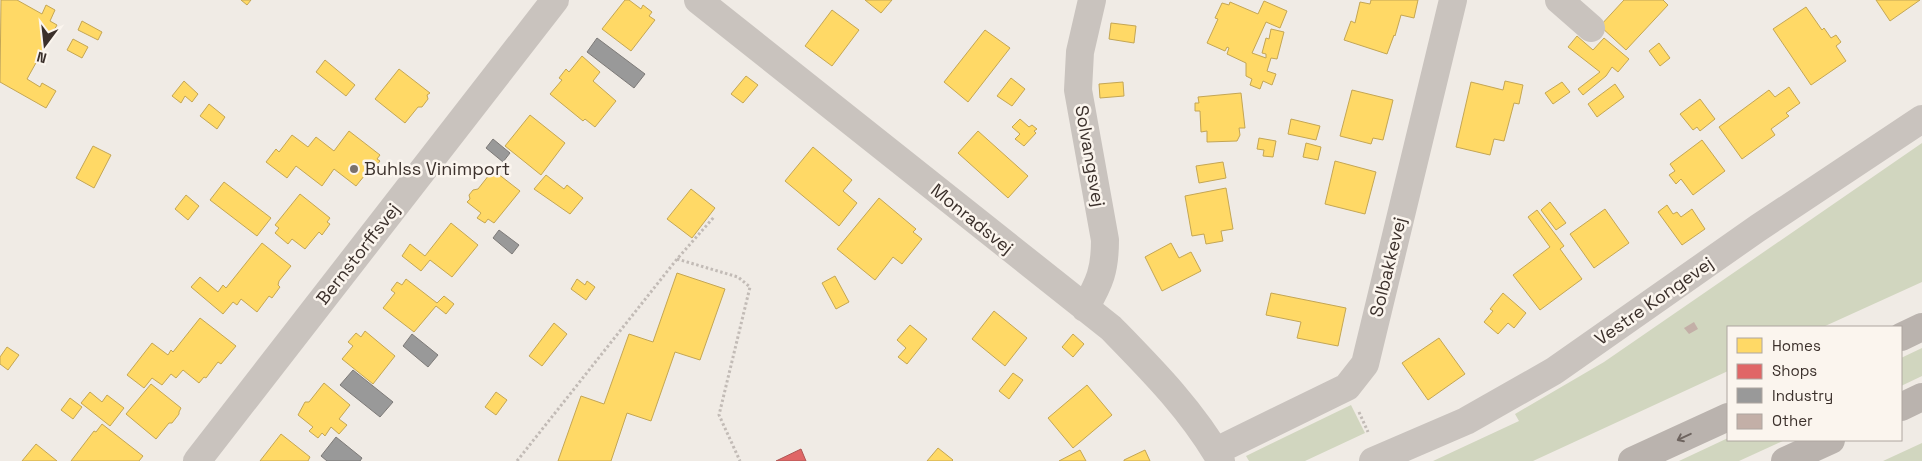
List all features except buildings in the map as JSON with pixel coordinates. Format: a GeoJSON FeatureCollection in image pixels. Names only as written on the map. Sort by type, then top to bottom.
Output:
{"type":"FeatureCollection","features":[{"type":"Feature","properties":{"kind":"main road"},"geometry":{"type":"LineString","coordinates":[[1902,337],[1922,327]]}},
{"type":"Feature","properties":{"kind":"main road"},"geometry":{"type":"LineString","coordinates":[[1902,407],[1922,398]]}},
{"type":"Feature","properties":{"kind":"main road"},"geometry":{"type":"LineString","coordinates":[[1632,461],[1727,417]]}},
{"type":"Feature","properties":{"kind":"main road"},"geometry":{"type":"LineString","coordinates":[[1785,461],[1829,441]]}},
{"type":"Feature","properties":{"kind":"street","name":"Bernstorffsvej"},"geometry":{"type":"LineString","coordinates":[[197,461],[555,0]]}},
{"type":"Feature","properties":{"kind":"street","name":"Monradsvej"},"geometry":{"type":"LineString","coordinates":[[698,0],[1111,328],[1162,381],[1204,432],[1218,456]]}},
{"type":"Feature","properties":{"kind":"street","name":"Solvangsvej"},"geometry":{"type":"LineString","coordinates":[[1085,308],[1098,286],[1105,264],[1104,231],[1078,90],[1080,52],[1092,0]]}},
{"type":"Feature","properties":{"kind":"street","name":"Solbakkevej"},"geometry":{"type":"LineString","coordinates":[[1218,456],[1347,387],[1365,364],[1453,0]]}},
{"type":"Feature","properties":{"kind":"street"},"geometry":{"type":"LineString","coordinates":[[1559,0],[1591,28]]}},
{"type":"Feature","properties":{"kind":"street","name":"Vestre Kongevej"},"geometry":{"type":"LineString","coordinates":[[1376,459],[1466,421],[1554,371],[1758,228],[1922,118]]}},
{"type":"Feature","properties":{"kind":"path"},"geometry":{"type":"LineString","coordinates":[[518,461],[677,258],[714,217]]}},
{"type":"Feature","properties":{"kind":"path"},"geometry":{"type":"LineString","coordinates":[[677,258],[738,277],[750,287],[718,415],[740,461]]}},
{"type":"Feature","properties":{"kind":"path"},"geometry":{"type":"LineString","coordinates":[[1347,387],[1376,459]]}},
{"type":"Feature","properties":{"kind":"green space"},"geometry":{"type":"Polygon","coordinates":[[[1922,143],[1922,282],[1825,326],[1727,326],[1727,371],[1533,461],[1433,461],[1519,421],[1515,414],[1604,362],[1922,143]]]}},
{"type":"Feature","properties":{"kind":"green space"},"geometry":{"type":"Polygon","coordinates":[[[1922,348],[1922,376],[1902,386],[1902,358],[1922,348]]]}},
{"type":"Feature","properties":{"kind":"green space"},"geometry":{"type":"Polygon","coordinates":[[[1351,405],[1365,433],[1305,461],[1249,461],[1246,456],[1351,405]]]}},
{"type":"Feature","properties":{"kind":"green space"},"geometry":{"type":"Polygon","coordinates":[[[1727,438],[1727,441],[1783,441],[1739,461],[1679,461],[1727,438]]]}},
{"type":"Feature","properties":{"kind":"green space"},"geometry":{"type":"Polygon","coordinates":[[[1922,443],[1922,461],[1883,461],[1922,443]]]}},
{"type":"Feature","properties":{"kind":"place","name":"Buhlss Vinimport"},"geometry":{"type":"Point","coordinates":[354,169]}}]}
